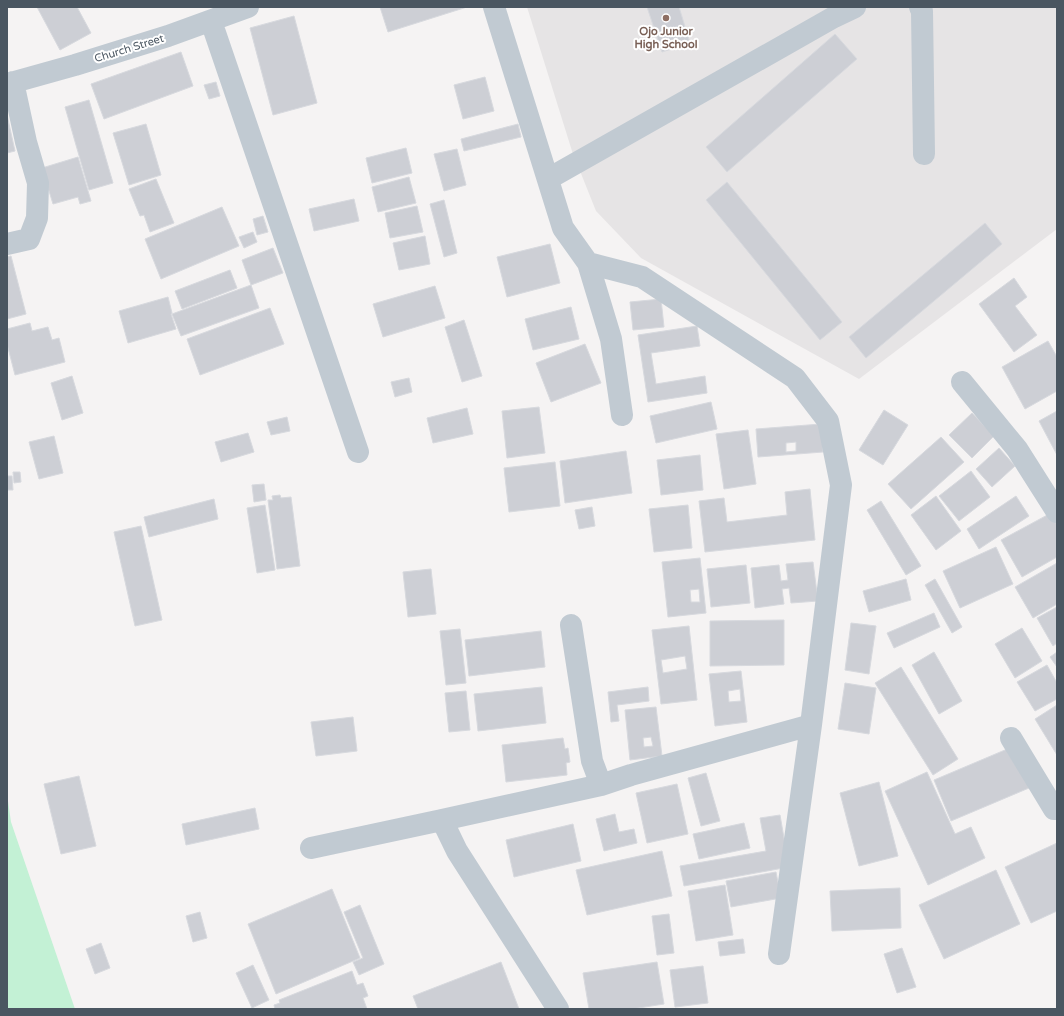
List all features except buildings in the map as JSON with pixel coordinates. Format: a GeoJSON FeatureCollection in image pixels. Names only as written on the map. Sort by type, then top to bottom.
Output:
{"type":"FeatureCollection","features":[{"type":"Feature","properties":{"kind":"street","name":"Church Street"},"geometry":{"type":"LineString","coordinates":[[10,83],[125,50],[248,7]]}},
{"type":"Feature","properties":{"kind":"street"},"geometry":{"type":"LineString","coordinates":[[494,7],[562,228],[588,263],[611,340],[622,415]]}},
{"type":"Feature","properties":{"kind":"street"},"geometry":{"type":"LineString","coordinates":[[548,179],[834,17],[855,7]]}},
{"type":"Feature","properties":{"kind":"street"},"geometry":{"type":"LineString","coordinates":[[920,7],[922,11],[924,154]]}},
{"type":"Feature","properties":{"kind":"street"},"geometry":{"type":"LineString","coordinates":[[211,21],[358,452]]}},
{"type":"Feature","properties":{"kind":"street"},"geometry":{"type":"LineString","coordinates":[[7,244],[29,239],[37,218],[38,183],[10,83]]}},
{"type":"Feature","properties":{"kind":"street"},"geometry":{"type":"LineString","coordinates":[[588,263],[642,276],[795,378],[828,421],[840,485],[811,725],[779,954]]}},
{"type":"Feature","properties":{"kind":"street"},"geometry":{"type":"LineString","coordinates":[[962,382],[1017,449],[1057,512]]}},
{"type":"Feature","properties":{"kind":"street"},"geometry":{"type":"LineString","coordinates":[[571,625],[592,761],[601,785]]}},
{"type":"Feature","properties":{"kind":"street"},"geometry":{"type":"LineString","coordinates":[[311,848],[601,785],[631,775],[811,725]]}},
{"type":"Feature","properties":{"kind":"street"},"geometry":{"type":"LineString","coordinates":[[1011,738],[1054,809],[1057,809]]}},
{"type":"Feature","properties":{"kind":"street"},"geometry":{"type":"LineString","coordinates":[[442,820],[457,851],[558,1009]]}},
{"type":"Feature","properties":{"kind":"shaded area"},"geometry":{"type":"Polygon","coordinates":[[[527,7],[1057,7],[1057,229],[859,379],[641,258],[596,211],[572,151],[527,7]]]}},
{"type":"Feature","properties":{"kind":"green space"},"geometry":{"type":"Polygon","coordinates":[[[7,794],[11,822],[75,1009],[7,1009],[7,794]]]}},
{"type":"Feature","properties":{"kind":"place","name":"Ojo Junior High School"},"geometry":{"type":"Point","coordinates":[666,18]}}]}
